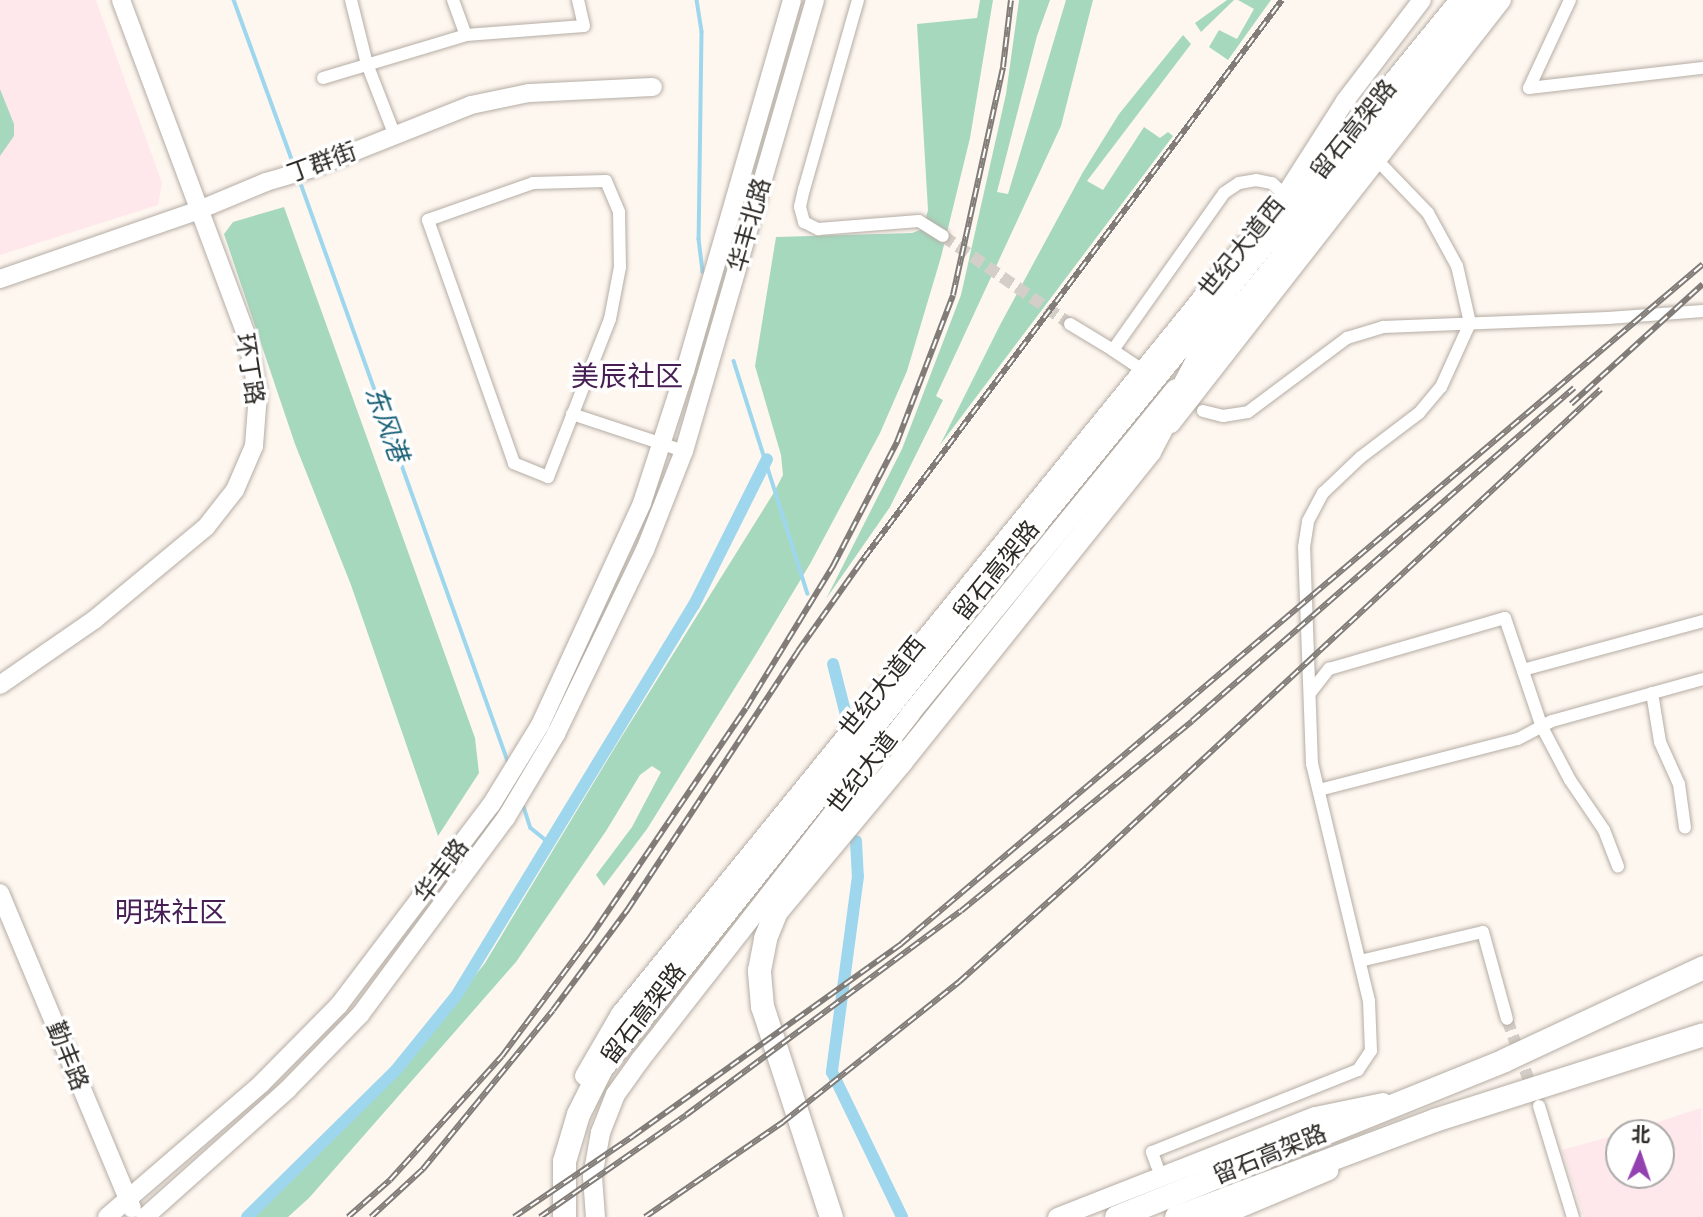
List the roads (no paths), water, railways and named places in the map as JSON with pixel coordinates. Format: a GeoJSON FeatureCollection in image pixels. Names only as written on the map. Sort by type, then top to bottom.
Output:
{"type":"FeatureCollection","features":[{"type":"Feature","properties":{"kind":"highway"},"geometry":{"type":"LineString","coordinates":[[1285,195],[1447,0]]}},
{"type":"Feature","properties":{"kind":"highway","name":"留石高架路"},"geometry":{"type":"LineString","coordinates":[[564,1212],[564,1161],[586,1097],[601,1068],[1099,444],[1461,0]]}},
{"type":"Feature","properties":{"kind":"highway","name":"留石高架路"},"geometry":{"type":"LineString","coordinates":[[831,1217],[762,1006],[759,970],[765,938],[776,911],[1150,451],[1198,358],[1264,279],[1483,0]]}},
{"type":"Feature","properties":{"kind":"highway","name":"留石高架路"},"geometry":{"type":"LineString","coordinates":[[1116,1217],[1425,1093],[1703,967]]}},
{"type":"Feature","properties":{"kind":"highway","name":"留石高架路"},"geometry":{"type":"LineString","coordinates":[[1176,1217],[1434,1119],[1703,1034]]}},
{"type":"Feature","properties":{"kind":"main road","name":"环丁路"},"geometry":{"type":"LineString","coordinates":[[0,685],[94,620],[206,527],[235,490],[254,446],[258,394],[247,337],[121,0]]}},
{"type":"Feature","properties":{"kind":"main road","name":"华丰北路"},"geometry":{"type":"LineString","coordinates":[[662,443],[792,0]]}},
{"type":"Feature","properties":{"kind":"main road","name":"华丰北路"},"geometry":{"type":"LineString","coordinates":[[684,451],[815,0]]}},
{"type":"Feature","properties":{"kind":"main road","name":"世纪大道西"},"geometry":{"type":"LineString","coordinates":[[564,1161],[569,1109],[620,1014],[1285,195],[1345,101],[1422,0]]}},
{"type":"Feature","properties":{"kind":"main road"},"geometry":{"type":"LineString","coordinates":[[1150,451],[1502,0]]}},
{"type":"Feature","properties":{"kind":"main road","name":"丁群街"},"geometry":{"type":"LineString","coordinates":[[0,279],[199,210],[266,182],[313,168],[471,105],[529,93],[653,87]]}},
{"type":"Feature","properties":{"kind":"main road","name":"世纪大道"},"geometry":{"type":"LineString","coordinates":[[595,1217],[592,1176],[600,1132],[615,1094],[901,723],[1198,358]]}},
{"type":"Feature","properties":{"kind":"main road","name":"华丰路"},"geometry":{"type":"LineString","coordinates":[[107,1217],[132,1209],[340,1005],[491,805],[540,725],[642,503],[662,443]]}},
{"type":"Feature","properties":{"kind":"main road","name":"华丰路"},"geometry":{"type":"LineString","coordinates":[[145,1217],[287,1090],[360,1015],[506,818],[556,734],[611,624],[645,550],[684,451]]}},
{"type":"Feature","properties":{"kind":"main road"},"geometry":{"type":"LineString","coordinates":[[1058,531],[1113,496]]}},
{"type":"Feature","properties":{"kind":"main road","name":"勤丰路"},"geometry":{"type":"LineString","coordinates":[[0,893],[132,1209]]}},
{"type":"Feature","properties":{"kind":"main road"},"geometry":{"type":"LineString","coordinates":[[1057,1217],[1315,1116],[1425,1093]]}},
{"type":"Feature","properties":{"kind":"main road"},"geometry":{"type":"LineString","coordinates":[[1216,1217],[1282,1192],[1434,1119]]}},
{"type":"Feature","properties":{"kind":"street"},"geometry":{"type":"LineString","coordinates":[[351,0],[367,64],[395,136]]}},
{"type":"Feature","properties":{"kind":"street"},"geometry":{"type":"LineString","coordinates":[[453,0],[466,35]]}},
{"type":"Feature","properties":{"kind":"street"},"geometry":{"type":"LineString","coordinates":[[323,78],[466,35],[584,26],[578,0]]}},
{"type":"Feature","properties":{"kind":"street"},"geometry":{"type":"LineString","coordinates":[[858,0],[804,190],[800,207],[804,222],[818,229],[919,221],[943,236]]}},
{"type":"Feature","properties":{"kind":"street"},"geometry":{"type":"LineString","coordinates":[[1570,0],[1529,88],[1703,68]]}},
{"type":"Feature","properties":{"kind":"street"},"geometry":{"type":"LineString","coordinates":[[1157,1166],[1152,1152],[1358,1070],[1371,1051],[1369,1001],[1312,764],[1304,547],[1308,521],[1322,493],[1361,457],[1419,413],[1441,387],[1470,323],[1457,266],[1428,213],[1378,161]]}},
{"type":"Feature","properties":{"kind":"street"},"geometry":{"type":"LineString","coordinates":[[1113,350],[1224,193],[1239,183],[1256,180],[1272,183],[1285,195]]}},
{"type":"Feature","properties":{"kind":"street"},"geometry":{"type":"LineString","coordinates":[[606,181],[619,212],[620,267],[610,320],[572,414],[548,477],[514,463],[428,220],[533,183],[606,181]]}},
{"type":"Feature","properties":{"kind":"street"},"geometry":{"type":"LineString","coordinates":[[1203,411],[1223,416],[1248,412],[1347,338],[1383,327],[1703,311]]}},
{"type":"Feature","properties":{"kind":"street"},"geometry":{"type":"LineString","coordinates":[[1070,324],[1135,365]]}},
{"type":"Feature","properties":{"kind":"street"},"geometry":{"type":"LineString","coordinates":[[572,414],[684,451]]}},
{"type":"Feature","properties":{"kind":"street"},"geometry":{"type":"LineString","coordinates":[[1310,692],[1329,669],[1506,618],[1542,727],[1570,780],[1604,830],[1618,866]]}},
{"type":"Feature","properties":{"kind":"street"},"geometry":{"type":"LineString","coordinates":[[1523,670],[1703,621]]}},
{"type":"Feature","properties":{"kind":"street"},"geometry":{"type":"LineString","coordinates":[[1319,790],[1518,739],[1542,727],[1703,679]]}},
{"type":"Feature","properties":{"kind":"street"},"geometry":{"type":"LineString","coordinates":[[1652,693],[1660,742],[1679,784],[1685,828]]}},
{"type":"Feature","properties":{"kind":"street"},"geometry":{"type":"LineString","coordinates":[[1360,961],[1483,932],[1507,1019]]}},
{"type":"Feature","properties":{"kind":"street"},"geometry":{"type":"LineString","coordinates":[[1539,1106],[1573,1217]]}},
{"type":"Feature","properties":{"kind":"waterway","name":"东风港"},"geometry":{"type":"LineString","coordinates":[[234,0],[295,168]]}},
{"type":"Feature","properties":{"kind":"waterway"},"geometry":{"type":"LineString","coordinates":[[697,0],[702,32],[699,239],[703,272]]}},
{"type":"Feature","properties":{"kind":"waterway","name":"东风港"},"geometry":{"type":"LineString","coordinates":[[299,178],[509,764]]}},
{"type":"Feature","properties":{"kind":"waterway"},"geometry":{"type":"LineString","coordinates":[[734,361],[808,594]]}},
{"type":"Feature","properties":{"kind":"waterway"},"geometry":{"type":"LineString","coordinates":[[247,1217],[396,1070],[456,996],[694,605],[767,459]]}},
{"type":"Feature","properties":{"kind":"waterway"},"geometry":{"type":"LineString","coordinates":[[833,664],[848,723]]}},
{"type":"Feature","properties":{"kind":"waterway","name":"东风港"},"geometry":{"type":"LineString","coordinates":[[523,804],[531,828],[548,842]]}},
{"type":"Feature","properties":{"kind":"waterway"},"geometry":{"type":"LineString","coordinates":[[856,841],[858,876],[832,1072],[902,1217]]}},
{"type":"Feature","properties":{"kind":"tunnel"},"geometry":{"type":"LineString","coordinates":[[943,236],[1070,324]]}},
{"type":"Feature","properties":{"kind":"tunnel"},"geometry":{"type":"LineString","coordinates":[[1507,1019],[1533,1092]]}},
{"type":"Feature","properties":{"kind":"railway"},"geometry":{"type":"LineString","coordinates":[[348,1217],[390,1180],[502,1056],[589,939],[746,708],[833,566],[897,442],[953,295],[1003,67],[1011,0]]}},
{"type":"Feature","properties":{"kind":"railway"},"geometry":{"type":"LineString","coordinates":[[371,1217],[423,1169],[553,1010],[628,909],[798,651],[864,558],[1282,0]]}},
{"type":"Feature","properties":{"kind":"railway"},"geometry":{"type":"LineString","coordinates":[[514,1217],[633,1136],[901,944],[1703,264]]}},
{"type":"Feature","properties":{"kind":"railway"},"geometry":{"type":"LineString","coordinates":[[1571,404],[1703,284]]}},
{"type":"Feature","properties":{"kind":"railway"},"geometry":{"type":"LineString","coordinates":[[540,1217],[686,1115],[961,911],[1192,721],[1574,388]]}},
{"type":"Feature","properties":{"kind":"railway"},"geometry":{"type":"LineString","coordinates":[[645,1217],[783,1122],[959,982],[1086,868],[1601,389]]}},
{"type":"Feature","properties":{"kind":"district","name":"美辰社区"},"geometry":{"type":"Point","coordinates":[627,377]}},
{"type":"Feature","properties":{"kind":"district","name":"明珠社区"},"geometry":{"type":"Point","coordinates":[171,913]}}]}
